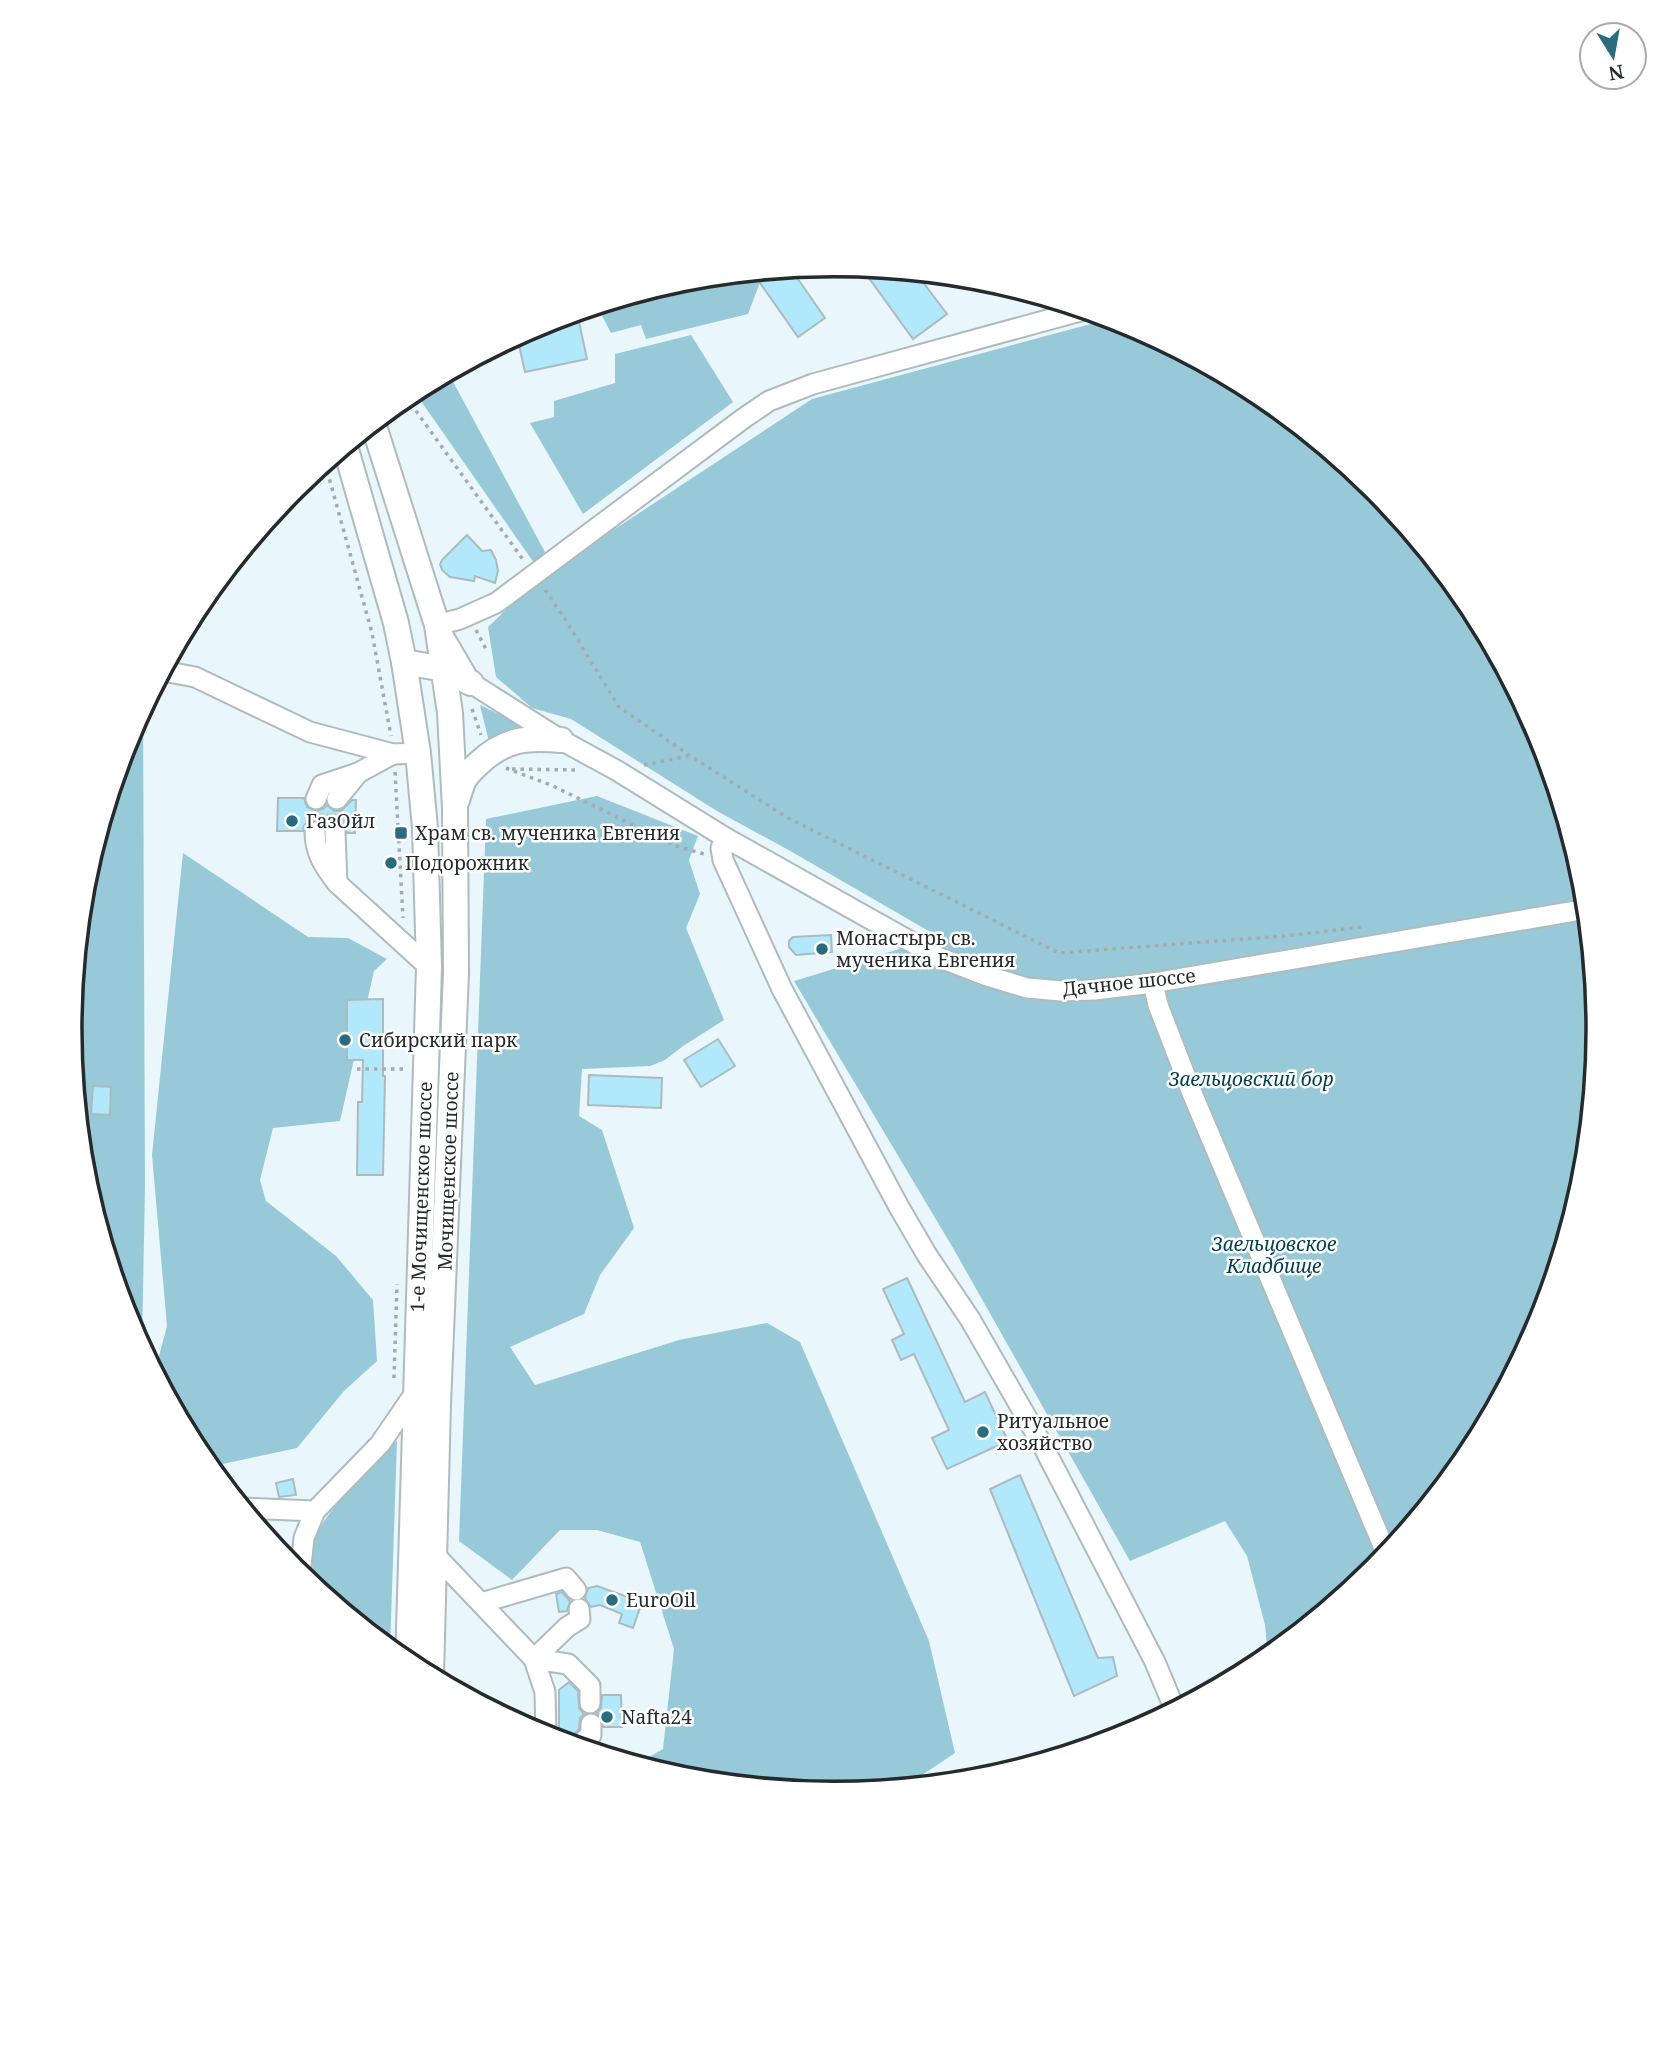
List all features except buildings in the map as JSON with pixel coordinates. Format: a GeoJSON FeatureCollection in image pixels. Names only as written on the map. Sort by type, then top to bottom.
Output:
{"type":"FeatureCollection","features":[{"type":"Feature","properties":{"kind":"main road"},"geometry":{"type":"LineString","coordinates":[[376,433],[437,625]]}},
{"type":"Feature","properties":{"kind":"main road","name":"1-е Мочищенское шоссе"},"geometry":{"type":"LineString","coordinates":[[348,456],[396,623],[404,662],[406,753],[425,828],[429,967],[408,1648]]}},
{"type":"Feature","properties":{"kind":"main road","name":"Мочищенское шоссе"},"geometry":{"type":"LineString","coordinates":[[431,1663],[438,1390],[456,973],[450,713],[437,625]]}},
{"type":"Feature","properties":{"kind":"main road"},"geometry":{"type":"LineString","coordinates":[[404,662],[444,669],[471,683]]}},
{"type":"Feature","properties":{"kind":"main road"},"geometry":{"type":"LineString","coordinates":[[454,808],[464,780],[489,754],[513,742],[536,738],[561,740]]}},
{"type":"Feature","properties":{"kind":"street"},"geometry":{"type":"LineString","coordinates":[[471,683],[437,625],[460,619],[496,603],[769,401],[813,384],[1068,314]]}},
{"type":"Feature","properties":{"kind":"street"},"geometry":{"type":"LineString","coordinates":[[172,673],[195,677],[310,732],[406,753]]}},
{"type":"Feature","properties":{"kind":"street","name":"Дачное шоссе"},"geometry":{"type":"LineString","coordinates":[[471,683],[726,838],[938,957],[1027,988],[1094,990],[1153,983],[1577,911]]}},
{"type":"Feature","properties":{"kind":"street"},"geometry":{"type":"LineString","coordinates":[[316,799],[322,785],[406,753]]}},
{"type":"Feature","properties":{"kind":"street"},"geometry":{"type":"LineString","coordinates":[[337,799],[358,773]]}},
{"type":"Feature","properties":{"kind":"street"},"geometry":{"type":"LineString","coordinates":[[325,832],[337,883],[429,967]]}},
{"type":"Feature","properties":{"kind":"street"},"geometry":{"type":"LineString","coordinates":[[726,838],[721,848],[723,860],[782,989],[900,1208],[927,1255],[970,1318],[1043,1446],[1155,1662],[1171,1702]]}},
{"type":"Feature","properties":{"kind":"street"},"geometry":{"type":"LineString","coordinates":[[1153,983],[1158,1005],[1192,1093],[1382,1544]]}},
{"type":"Feature","properties":{"kind":"street"},"geometry":{"type":"LineString","coordinates":[[302,1560],[304,1538],[315,1511],[380,1444],[415,1393]]}},
{"type":"Feature","properties":{"kind":"street"},"geometry":{"type":"LineString","coordinates":[[256,1508],[315,1511]]}},
{"type":"Feature","properties":{"kind":"street"},"geometry":{"type":"LineString","coordinates":[[434,1554],[534,1659],[545,1692],[546,1723]]}},
{"type":"Feature","properties":{"kind":"street"},"geometry":{"type":"LineString","coordinates":[[481,1603],[566,1578],[577,1599],[580,1619],[567,1627],[534,1659]]}},
{"type":"Feature","properties":{"kind":"street"},"geometry":{"type":"LineString","coordinates":[[534,1659],[568,1664],[590,1686],[590,1703]]}},
{"type":"Feature","properties":{"kind":"street"},"geometry":{"type":"LineString","coordinates":[[586,1738],[590,1735],[591,1724]]}},
{"type":"Feature","properties":{"kind":"path"},"geometry":{"type":"LineString","coordinates":[[413,407],[563,616],[619,707],[788,818],[1059,953],[1284,936],[1362,927]]}},
{"type":"Feature","properties":{"kind":"path"},"geometry":{"type":"LineString","coordinates":[[328,473],[406,753]]}},
{"type":"Feature","properties":{"kind":"path"},"geometry":{"type":"LineString","coordinates":[[473,712],[489,754],[506,769],[553,786],[676,846],[723,860]]}},
{"type":"Feature","properties":{"kind":"path"},"geometry":{"type":"LineString","coordinates":[[357,1069],[409,1069]]}},
{"type":"Feature","properties":{"kind":"green space"},"geometry":{"type":"Polygon","coordinates":[[[761,280],[748,314],[646,339],[641,325],[611,333],[601,314],[688,291],[761,280]]]}},
{"type":"Feature","properties":{"kind":"green space","name":"Заельцовский бор"},"geometry":{"type":"Polygon","coordinates":[[[1093,323],[1167,354],[1211,378],[1292,432],[1330,463],[1400,533],[1460,611],[1486,653],[1509,696],[1547,787],[1572,882],[1585,980],[1587,1029],[1580,1127],[1572,1176],[1547,1271],[1509,1362],[1486,1405],[1431,1487],[1366,1561],[1330,1595],[1267,1644],[1265,1625],[1247,1556],[1225,1521],[1130,1561],[953,1248],[794,981],[939,937],[717,811],[571,719],[532,708],[496,677],[488,627],[529,588],[812,399],[1093,323]]]}},
{"type":"Feature","properties":{"kind":"green space"},"geometry":{"type":"Polygon","coordinates":[[[691,335],[733,402],[583,514],[530,423],[554,417],[554,401],[615,383],[615,354],[691,335]]]}},
{"type":"Feature","properties":{"kind":"green space"},"geometry":{"type":"Polygon","coordinates":[[[453,381],[545,552],[534,563],[421,401],[453,381]]]}},
{"type":"Feature","properties":{"kind":"green space"},"geometry":{"type":"Polygon","coordinates":[[[480,705],[517,723],[518,730],[490,746],[480,705]]]}},
{"type":"Feature","properties":{"kind":"green space"},"geometry":{"type":"Polygon","coordinates":[[[143,734],[145,1185],[142,1323],[122,1271],[97,1176],[84,1078],[82,1029],[89,931],[97,882],[122,787],[143,734]]]}},
{"type":"Feature","properties":{"kind":"green space"},"geometry":{"type":"Polygon","coordinates":[[[597,796],[698,836],[689,860],[700,894],[686,928],[724,1020],[665,1060],[650,1066],[582,1069],[579,1116],[602,1130],[634,1228],[600,1275],[584,1314],[510,1347],[535,1385],[679,1340],[767,1323],[800,1342],[929,1641],[955,1753],[920,1776],[884,1780],[785,1780],[736,1775],[648,1758],[663,1749],[674,1649],[640,1542],[597,1530],[560,1530],[512,1580],[459,1541],[486,819],[597,796]]]}},
{"type":"Feature","properties":{"kind":"green space"},"geometry":{"type":"Polygon","coordinates":[[[183,853],[308,937],[348,938],[387,959],[374,971],[340,1121],[273,1128],[260,1180],[266,1201],[336,1256],[373,1300],[377,1361],[344,1391],[297,1448],[222,1464],[183,1405],[160,1362],[158,1358],[167,1326],[152,1155],[183,853]]]}},
{"type":"Feature","properties":{"kind":"green space"},"geometry":{"type":"Polygon","coordinates":[[[397,1441],[390,1635],[339,1595],[313,1570],[312,1557],[315,1539],[326,1518],[386,1449],[397,1441]]]}},
{"type":"Feature","properties":{"kind":"tunnel"},"geometry":{"type":"LineString","coordinates":[[315,832],[316,799]]}},
{"type":"Feature","properties":{"kind":"tunnel"},"geometry":{"type":"LineString","coordinates":[[335,832],[337,799]]}},
{"type":"Feature","properties":{"kind":"place","name":"ГазОйл"},"geometry":{"type":"Point","coordinates":[292,821]}},
{"type":"Feature","properties":{"kind":"place","name":"Храм св. мученика Евгения"},"geometry":{"type":"Point","coordinates":[401,833]}},
{"type":"Feature","properties":{"kind":"place","name":"Подорожник"},"geometry":{"type":"Point","coordinates":[391,863]}},
{"type":"Feature","properties":{"kind":"place","name":"Монастырь св. мученика Евгения"},"geometry":{"type":"Point","coordinates":[822,949]}},
{"type":"Feature","properties":{"kind":"place","name":"Сибирский парк"},"geometry":{"type":"Point","coordinates":[345,1040]}},
{"type":"Feature","properties":{"kind":"place","name":"Ритуальное хозяйство"},"geometry":{"type":"Point","coordinates":[983,1432]}},
{"type":"Feature","properties":{"kind":"place","name":"EuroOil"},"geometry":{"type":"Point","coordinates":[612,1600]}},
{"type":"Feature","properties":{"kind":"place","name":"Nafta24"},"geometry":{"type":"Point","coordinates":[607,1717]}},
{"type":"Feature","properties":{"kind":"park label","name":"Заельцовское Кладбище"},"geometry":{"type":"Point","coordinates":[1274,1255]}}]}
